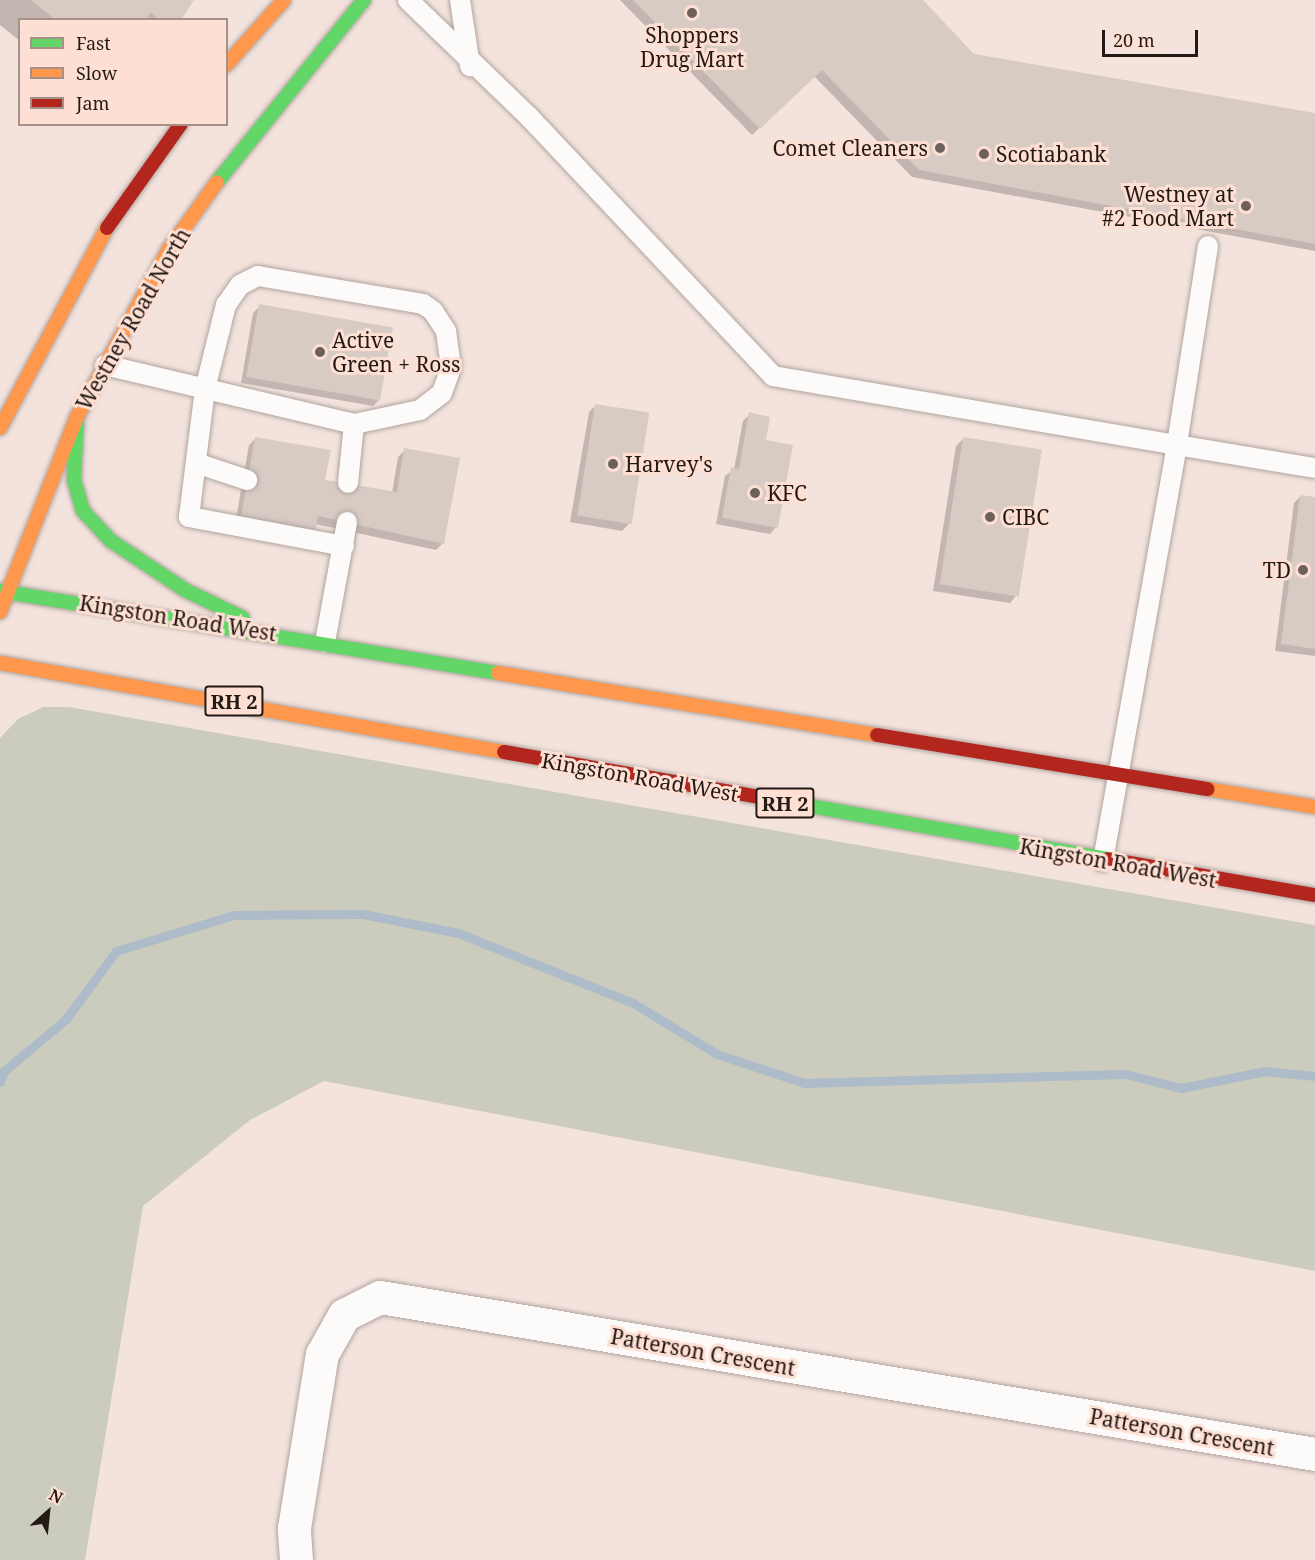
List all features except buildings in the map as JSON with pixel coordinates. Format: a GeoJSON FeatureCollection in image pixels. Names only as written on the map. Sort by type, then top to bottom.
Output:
{"type":"FeatureCollection","features":[{"type":"Feature","properties":{"kind":"main road"},"geometry":{"type":"LineString","coordinates":[[228,63],[284,0]]}},
{"type":"Feature","properties":{"kind":"main road","name":"Westney Road North"},"geometry":{"type":"LineString","coordinates":[[0,612],[4,591],[77,417],[176,240],[255,129],[364,0]]}},
{"type":"Feature","properties":{"kind":"main road"},"geometry":{"type":"LineString","coordinates":[[0,428],[111,221],[180,126]]}},
{"type":"Feature","properties":{"kind":"main road"},"geometry":{"type":"LineString","coordinates":[[77,417],[74,480],[88,516],[111,541],[185,590],[274,634]]}},
{"type":"Feature","properties":{"kind":"main road","name":"Kingston Road West"},"geometry":{"type":"LineString","coordinates":[[4,591],[325,642],[1315,807]]}},
{"type":"Feature","properties":{"kind":"main road","name":"Kingston Road West"},"geometry":{"type":"LineString","coordinates":[[0,663],[1103,861],[1315,895]]}},
{"type":"Feature","properties":{"kind":"street","name":"Patterson Crescent"},"geometry":{"type":"LineString","coordinates":[[296,1560],[294,1528],[322,1354],[344,1315],[380,1297],[1315,1454]]}},
{"type":"Feature","properties":{"kind":"lane"},"geometry":{"type":"LineString","coordinates":[[408,0],[470,66],[530,118],[773,376],[1315,468]]}},
{"type":"Feature","properties":{"kind":"lane"},"geometry":{"type":"LineString","coordinates":[[460,0],[470,66]]}},
{"type":"Feature","properties":{"kind":"lane"},"geometry":{"type":"LineString","coordinates":[[1103,861],[1178,445],[1208,246]]}},
{"type":"Feature","properties":{"kind":"lane"},"geometry":{"type":"LineString","coordinates":[[105,365],[205,389],[354,423],[420,410],[442,393],[451,368],[446,331],[433,310],[423,304],[258,276],[240,285],[226,305],[205,389],[189,517],[344,546]]}},
{"type":"Feature","properties":{"kind":"lane"},"geometry":{"type":"LineString","coordinates":[[348,483],[354,423]]}},
{"type":"Feature","properties":{"kind":"lane"},"geometry":{"type":"LineString","coordinates":[[196,463],[248,480]]}},
{"type":"Feature","properties":{"kind":"lane"},"geometry":{"type":"LineString","coordinates":[[325,642],[347,522]]}},
{"type":"Feature","properties":{"kind":"shaded area"},"geometry":{"type":"Polygon","coordinates":[[[43,707],[69,707],[1315,925],[1315,1271],[324,1081],[250,1120],[143,1206],[85,1560],[0,1560],[0,738],[18,719],[43,707]]]}},
{"type":"Feature","properties":{"kind":"waterway"},"geometry":{"type":"LineString","coordinates":[[0,1082],[4,1071],[66,1019],[116,951],[234,915],[363,914],[458,933],[633,1003],[717,1054],[804,1083],[1125,1074],[1181,1088],[1265,1071],[1315,1076]]}},
{"type":"Feature","properties":{"kind":"traffic: fast"},"geometry":{"type":"LineString","coordinates":[[217,182],[364,0]]}},
{"type":"Feature","properties":{"kind":"traffic: fast"},"geometry":{"type":"LineString","coordinates":[[77,417],[74,480],[83,511],[111,541],[185,590],[243,618]]}},
{"type":"Feature","properties":{"kind":"traffic: fast"},"geometry":{"type":"LineString","coordinates":[[0,591],[498,673]]}},
{"type":"Feature","properties":{"kind":"traffic: fast"},"geometry":{"type":"LineString","coordinates":[[760,797],[1108,859]]}},
{"type":"Feature","properties":{"kind":"traffic: slow"},"geometry":{"type":"LineString","coordinates":[[228,63],[284,0]]}},
{"type":"Feature","properties":{"kind":"traffic: slow"},"geometry":{"type":"LineString","coordinates":[[0,612],[77,417],[169,249],[217,182]]}},
{"type":"Feature","properties":{"kind":"traffic: slow"},"geometry":{"type":"LineString","coordinates":[[0,428],[107,228]]}},
{"type":"Feature","properties":{"kind":"traffic: slow"},"geometry":{"type":"LineString","coordinates":[[0,663],[504,752]]}},
{"type":"Feature","properties":{"kind":"traffic: slow"},"geometry":{"type":"LineString","coordinates":[[498,673],[877,735]]}},
{"type":"Feature","properties":{"kind":"traffic: slow"},"geometry":{"type":"LineString","coordinates":[[1208,789],[1315,807]]}},
{"type":"Feature","properties":{"kind":"traffic: jam"},"geometry":{"type":"LineString","coordinates":[[107,228],[180,126]]}},
{"type":"Feature","properties":{"kind":"traffic: jam"},"geometry":{"type":"LineString","coordinates":[[877,735],[1208,789]]}},
{"type":"Feature","properties":{"kind":"traffic: jam"},"geometry":{"type":"LineString","coordinates":[[504,752],[760,797]]}},
{"type":"Feature","properties":{"kind":"traffic: jam"},"geometry":{"type":"LineString","coordinates":[[1108,859],[1315,895]]}},
{"type":"Feature","properties":{"kind":"place","name":"Shoppers Drug Mart"},"geometry":{"type":"Point","coordinates":[692,13]}},
{"type":"Feature","properties":{"kind":"place","name":"Comet Cleaners"},"geometry":{"type":"Point","coordinates":[940,148]}},
{"type":"Feature","properties":{"kind":"place","name":"Scotiabank"},"geometry":{"type":"Point","coordinates":[984,154]}},
{"type":"Feature","properties":{"kind":"place","name":"Westney at #2 Food Mart"},"geometry":{"type":"Point","coordinates":[1246,206]}},
{"type":"Feature","properties":{"kind":"place","name":"Active Green + Ross"},"geometry":{"type":"Point","coordinates":[320,352]}},
{"type":"Feature","properties":{"kind":"place","name":"Harvey's"},"geometry":{"type":"Point","coordinates":[613,464]}},
{"type":"Feature","properties":{"kind":"place","name":"KFC"},"geometry":{"type":"Point","coordinates":[755,493]}},
{"type":"Feature","properties":{"kind":"place","name":"CIBC"},"geometry":{"type":"Point","coordinates":[990,517]}},
{"type":"Feature","properties":{"kind":"place","name":"TD"},"geometry":{"type":"Point","coordinates":[1303,570]}}]}
